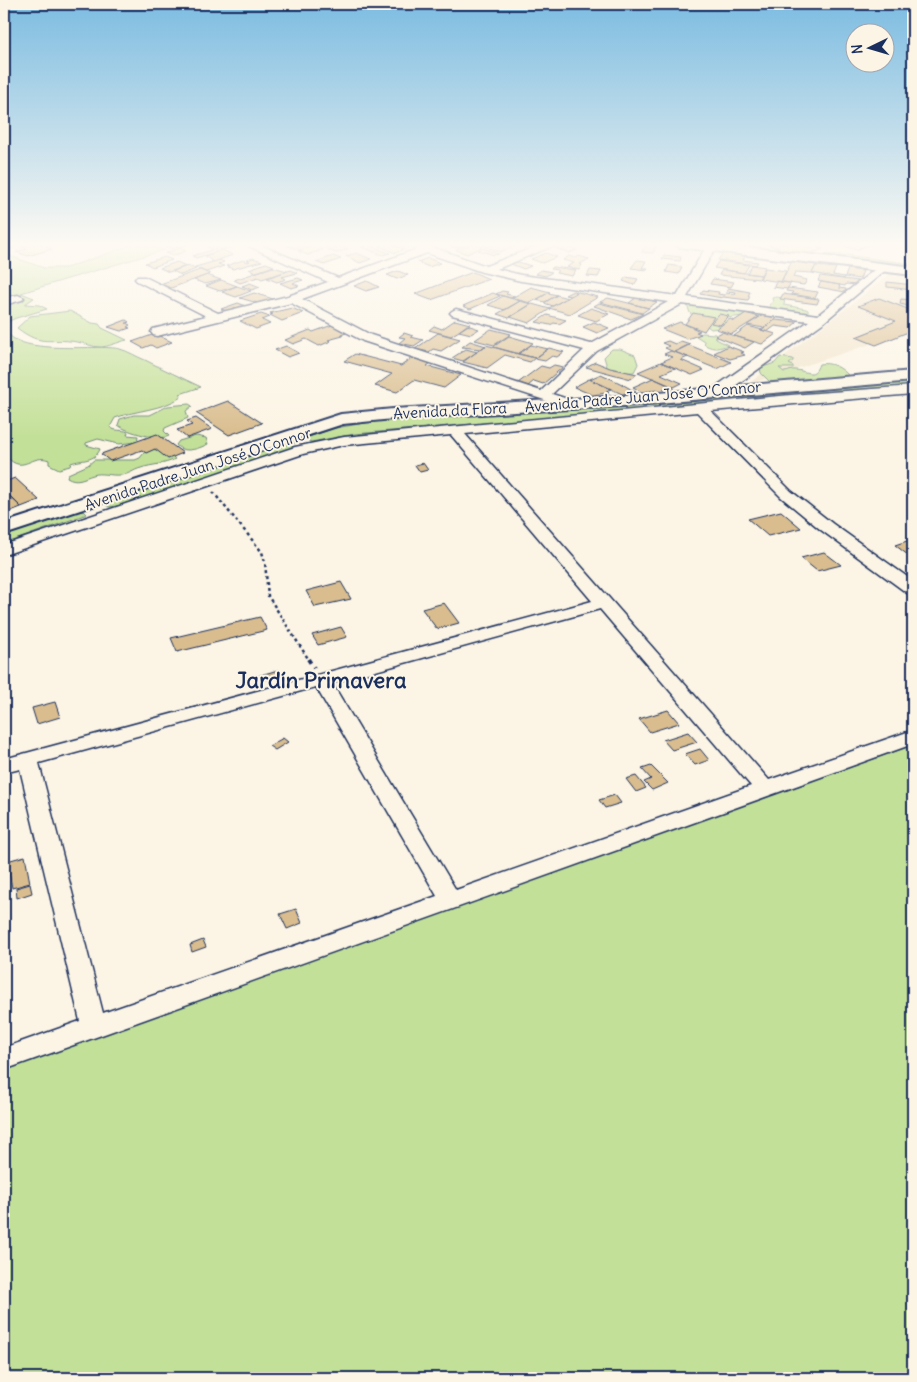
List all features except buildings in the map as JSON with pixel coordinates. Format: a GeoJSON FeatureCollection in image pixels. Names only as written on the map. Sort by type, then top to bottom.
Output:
{"type":"FeatureCollection","features":[{"type":"Feature","properties":{"kind":"main road","name":"Avenida da Flora"},"geometry":{"type":"LineString","coordinates":[[4,529],[342,419],[716,393],[913,376]]}},
{"type":"Feature","properties":{"kind":"street"},"geometry":{"type":"LineString","coordinates":[[196,307],[216,318]]}},
{"type":"Feature","properties":{"kind":"street"},"geometry":{"type":"LineString","coordinates":[[157,332],[258,307]]}},
{"type":"Feature","properties":{"kind":"street"},"geometry":{"type":"LineString","coordinates":[[309,307],[368,338],[569,404]]}},
{"type":"Feature","properties":{"kind":"street"},"geometry":{"type":"LineString","coordinates":[[543,396],[593,348],[666,307]]}},
{"type":"Feature","properties":{"kind":"street"},"geometry":{"type":"LineString","coordinates":[[735,307],[820,319]]}},
{"type":"Feature","properties":{"kind":"street"},"geometry":{"type":"LineString","coordinates":[[716,393],[834,307]]}},
{"type":"Feature","properties":{"kind":"street"},"geometry":{"type":"LineString","coordinates":[[456,313],[593,348]]}},
{"type":"Feature","properties":{"kind":"street","name":"Avenida Padre Juan José O'Connor"},"geometry":{"type":"LineString","coordinates":[[4,550],[300,450],[369,437],[913,390]]}},
{"type":"Feature","properties":{"kind":"street"},"geometry":{"type":"LineString","coordinates":[[701,408],[786,494],[827,527],[913,589]]}},
{"type":"Feature","properties":{"kind":"street"},"geometry":{"type":"LineString","coordinates":[[454,430],[766,790]]}},
{"type":"Feature","properties":{"kind":"street"},"geometry":{"type":"LineString","coordinates":[[300,450],[302,432]]}},
{"type":"Feature","properties":{"kind":"street"},"geometry":{"type":"LineString","coordinates":[[88,501],[104,516]]}},
{"type":"Feature","properties":{"kind":"street"},"geometry":{"type":"LineString","coordinates":[[4,766],[603,603]]}},
{"type":"Feature","properties":{"kind":"street"},"geometry":{"type":"LineString","coordinates":[[321,680],[451,901]]}},
{"type":"Feature","properties":{"kind":"street"},"geometry":{"type":"LineString","coordinates":[[4,1059],[913,738]]}},
{"type":"Feature","properties":{"kind":"street"},"geometry":{"type":"LineString","coordinates":[[28,760],[94,1028]]}},
{"type":"Feature","properties":{"kind":"path"},"geometry":{"type":"LineString","coordinates":[[204,482],[266,557],[264,587],[268,596],[321,680]]}},
{"type":"Feature","properties":{"kind":"shaded area"},"geometry":{"type":"Polygon","coordinates":[[[847,307],[913,307],[913,330],[747,385],[847,307]]]}},
{"type":"Feature","properties":{"kind":"green space"},"geometry":{"type":"Polygon","coordinates":[[[4,307],[47,309],[5,323],[9,334],[19,341],[54,347],[120,349],[201,387],[180,394],[181,397],[166,405],[115,418],[110,427],[128,432],[127,435],[138,436],[137,442],[119,444],[98,439],[86,443],[86,445],[100,449],[98,453],[92,458],[71,463],[70,466],[59,469],[49,464],[49,460],[38,459],[18,464],[7,457],[4,458],[4,307]]]}},
{"type":"Feature","properties":{"kind":"green space"},"geometry":{"type":"Polygon","coordinates":[[[688,307],[718,307],[757,312],[771,317],[774,321],[757,323],[743,316],[726,318],[727,322],[721,324],[719,328],[711,329],[690,313],[688,307]]]}},
{"type":"Feature","properties":{"kind":"green space"},"geometry":{"type":"Polygon","coordinates":[[[771,307],[798,307],[808,310],[808,314],[771,307]]]}},
{"type":"Feature","properties":{"kind":"green space"},"geometry":{"type":"Polygon","coordinates":[[[70,311],[92,323],[99,324],[102,328],[127,340],[97,347],[67,341],[40,340],[17,328],[30,316],[70,311]]]}},
{"type":"Feature","properties":{"kind":"green space"},"geometry":{"type":"Polygon","coordinates":[[[702,333],[715,334],[717,337],[714,338],[728,345],[712,348],[705,345],[704,341],[696,336],[702,333]]]}},
{"type":"Feature","properties":{"kind":"green space"},"geometry":{"type":"Polygon","coordinates":[[[612,349],[620,349],[635,355],[638,364],[634,372],[617,373],[608,370],[604,357],[612,349]]]}},
{"type":"Feature","properties":{"kind":"green space"},"geometry":{"type":"Polygon","coordinates":[[[780,357],[793,359],[789,364],[793,368],[779,368],[784,372],[794,370],[812,373],[819,364],[828,364],[843,370],[849,376],[846,380],[770,382],[761,373],[760,368],[775,363],[780,357]]]}},
{"type":"Feature","properties":{"kind":"green space"},"geometry":{"type":"Polygon","coordinates":[[[913,381],[913,387],[355,434],[311,442],[307,440],[308,437],[335,428],[389,419],[698,400],[913,381]]]}},
{"type":"Feature","properties":{"kind":"green space"},"geometry":{"type":"Polygon","coordinates":[[[189,404],[192,406],[186,411],[188,418],[165,428],[164,431],[169,436],[144,435],[118,425],[120,419],[134,415],[150,415],[168,406],[189,404]]]}},
{"type":"Feature","properties":{"kind":"green space"},"geometry":{"type":"Polygon","coordinates":[[[196,436],[206,438],[208,444],[196,449],[187,450],[176,445],[179,441],[196,436]]]}},
{"type":"Feature","properties":{"kind":"green space"},"geometry":{"type":"Polygon","coordinates":[[[295,442],[290,449],[283,452],[117,506],[109,507],[106,505],[109,500],[295,442]]]}},
{"type":"Feature","properties":{"kind":"green space"},"geometry":{"type":"Polygon","coordinates":[[[147,449],[162,451],[175,459],[123,475],[96,474],[77,480],[67,477],[68,474],[88,465],[94,460],[135,460],[140,458],[147,449]]]}},
{"type":"Feature","properties":{"kind":"green space"},"geometry":{"type":"Polygon","coordinates":[[[77,511],[84,511],[87,514],[4,544],[4,536],[77,511]]]}},
{"type":"Feature","properties":{"kind":"green space"},"geometry":{"type":"Polygon","coordinates":[[[913,745],[913,1378],[4,1378],[4,1068],[913,745]]]}},
{"type":"Feature","properties":{"kind":"district","name":"Jardín Primavera"},"geometry":{"type":"Point","coordinates":[321,680]}}]}
